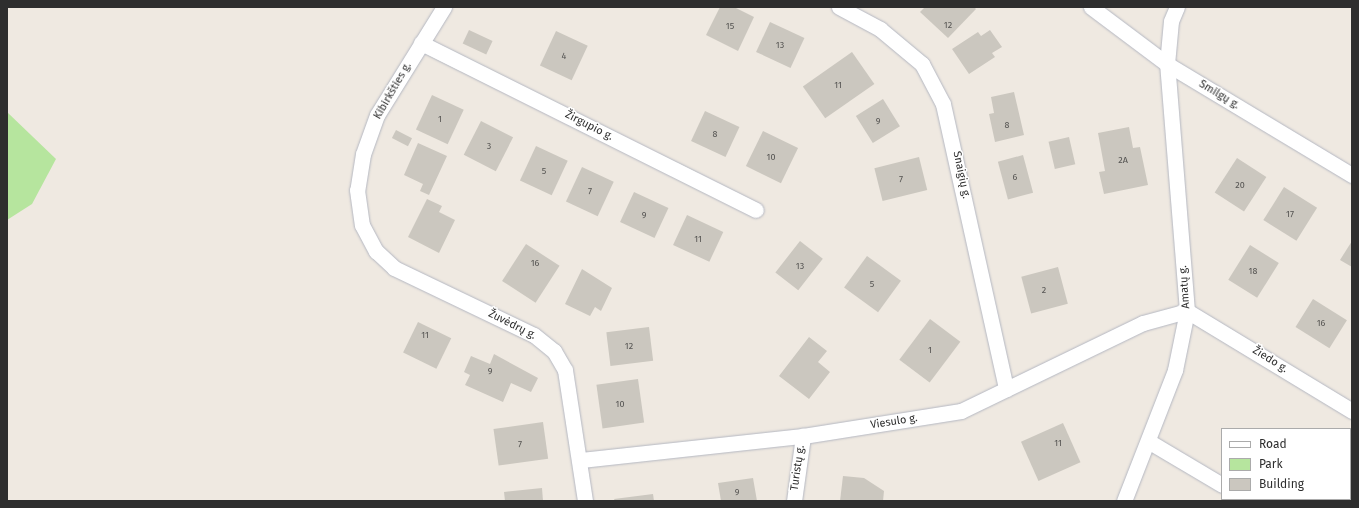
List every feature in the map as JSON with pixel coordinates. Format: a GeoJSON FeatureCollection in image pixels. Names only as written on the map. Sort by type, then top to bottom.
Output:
{"type":"FeatureCollection","features":[{"type":"Feature","properties":{"kind":"street","name":"Kibirkšties g."},"geometry":{"type":"LineString","coordinates":[[376,251],[362,225],[357,190],[363,154],[377,115],[444,7]]}},
{"type":"Feature","properties":{"kind":"street","name":"Snaigių g."},"geometry":{"type":"LineString","coordinates":[[839,7],[880,29],[922,64],[943,104],[1006,389]]}},
{"type":"Feature","properties":{"kind":"street","name":"Smilgų g."},"geometry":{"type":"LineString","coordinates":[[1091,7],[1167,64],[1352,175]]}},
{"type":"Feature","properties":{"kind":"street","name":"Amatų g."},"geometry":{"type":"LineString","coordinates":[[1124,501],[1175,370],[1187,311],[1167,64],[1171,21],[1177,7]]}},
{"type":"Feature","properties":{"kind":"street","name":"Žirgupio g."},"geometry":{"type":"LineString","coordinates":[[421,43],[756,210]]}},
{"type":"Feature","properties":{"kind":"street","name":"Žuvėdrų g."},"geometry":{"type":"LineString","coordinates":[[376,251],[394,268],[534,335],[554,351],[565,370],[581,460],[585,501]]}},
{"type":"Feature","properties":{"kind":"street","name":"Viesulo g."},"geometry":{"type":"LineString","coordinates":[[581,460],[803,436],[961,411],[1143,323],[1187,311]]}},
{"type":"Feature","properties":{"kind":"street","name":"Žiedo g."},"geometry":{"type":"LineString","coordinates":[[1187,311],[1352,411]]}},
{"type":"Feature","properties":{"kind":"street","name":"Turistų g."},"geometry":{"type":"LineString","coordinates":[[794,501],[803,436]]}},
{"type":"Feature","properties":{"kind":"street"},"geometry":{"type":"LineString","coordinates":[[1148,441],[1221,484]]}},
{"type":"Feature","properties":{"kind":"green space"},"geometry":{"type":"Polygon","coordinates":[[[7,112],[56,159],[32,204],[7,220],[7,112]]]}},
{"type":"Feature","properties":{"kind":"building"},"geometry":{"type":"Polygon","coordinates":[[[720,7],[734,7],[754,17],[738,51],[706,35],[720,7]]]}},
{"type":"Feature","properties":{"kind":"building"},"geometry":{"type":"Polygon","coordinates":[[[925,7],[974,7],[976,9],[948,38],[920,12],[925,7]]]}},
{"type":"Feature","properties":{"kind":"building"},"geometry":{"type":"Polygon","coordinates":[[[770,22],[804,38],[790,68],[756,52],[770,22]]]}},
{"type":"Feature","properties":{"kind":"building"},"geometry":{"type":"Polygon","coordinates":[[[469,30],[493,41],[486,55],[463,44],[469,30]]]}},
{"type":"Feature","properties":{"kind":"building"},"geometry":{"type":"Polygon","coordinates":[[[990,30],[1002,47],[992,53],[995,57],[969,74],[952,49],[978,32],[981,36],[990,30]]]}},
{"type":"Feature","properties":{"kind":"building"},"geometry":{"type":"Polygon","coordinates":[[[556,31],[588,46],[572,80],[540,65],[556,31]]]}},
{"type":"Feature","properties":{"kind":"building"},"geometry":{"type":"Polygon","coordinates":[[[852,52],[874,84],[825,118],[803,86],[852,52]]]}},
{"type":"Feature","properties":{"kind":"building"},"geometry":{"type":"Polygon","coordinates":[[[1014,92],[1024,135],[995,142],[989,114],[994,113],[991,97],[1014,92]]]}},
{"type":"Feature","properties":{"kind":"building"},"geometry":{"type":"Polygon","coordinates":[[[432,95],[464,110],[448,144],[416,129],[432,95]]]}},
{"type":"Feature","properties":{"kind":"building"},"geometry":{"type":"Polygon","coordinates":[[[883,99],[900,126],[873,143],[856,116],[883,99]]]}},
{"type":"Feature","properties":{"kind":"building"},"geometry":{"type":"Polygon","coordinates":[[[705,111],[739,127],[725,157],[691,141],[705,111]]]}},
{"type":"Feature","properties":{"kind":"building"},"geometry":{"type":"Polygon","coordinates":[[[481,121],[513,137],[496,171],[464,155],[481,121]]]}},
{"type":"Feature","properties":{"kind":"building"},"geometry":{"type":"Polygon","coordinates":[[[1129,127],[1133,148],[1140,147],[1148,185],[1104,194],[1099,172],[1105,171],[1098,133],[1129,127]]]}},
{"type":"Feature","properties":{"kind":"building"},"geometry":{"type":"Polygon","coordinates":[[[396,130],[412,138],[408,146],[392,138],[396,130]]]}},
{"type":"Feature","properties":{"kind":"building"},"geometry":{"type":"Polygon","coordinates":[[[763,131],[798,148],[781,183],[746,166],[763,131]]]}},
{"type":"Feature","properties":{"kind":"building"},"geometry":{"type":"Polygon","coordinates":[[[1069,137],[1075,164],[1055,169],[1049,142],[1069,137]]]}},
{"type":"Feature","properties":{"kind":"building"},"geometry":{"type":"Polygon","coordinates":[[[418,143],[447,156],[429,195],[420,191],[423,184],[404,175],[418,143]]]}},
{"type":"Feature","properties":{"kind":"building"},"geometry":{"type":"Polygon","coordinates":[[[536,146],[568,161],[552,195],[520,180],[536,146]]]}},
{"type":"Feature","properties":{"kind":"building"},"geometry":{"type":"Polygon","coordinates":[[[1023,155],[1033,193],[1008,199],[998,162],[1023,155]]]}},
{"type":"Feature","properties":{"kind":"building"},"geometry":{"type":"Polygon","coordinates":[[[919,157],[927,190],[883,201],[874,168],[919,157]]]}},
{"type":"Feature","properties":{"kind":"building"},"geometry":{"type":"Polygon","coordinates":[[[1237,158],[1266,177],[1244,211],[1215,192],[1237,158]]]}},
{"type":"Feature","properties":{"kind":"building"},"geometry":{"type":"Polygon","coordinates":[[[582,167],[614,182],[598,216],[566,201],[582,167]]]}},
{"type":"Feature","properties":{"kind":"building"},"geometry":{"type":"Polygon","coordinates":[[[1284,187],[1317,208],[1296,241],[1263,220],[1284,187]]]}},
{"type":"Feature","properties":{"kind":"building"},"geometry":{"type":"Polygon","coordinates":[[[634,192],[668,208],[654,238],[620,222],[634,192]]]}},
{"type":"Feature","properties":{"kind":"building"},"geometry":{"type":"Polygon","coordinates":[[[427,199],[442,206],[439,212],[455,220],[439,253],[408,237],[427,199]]]}},
{"type":"Feature","properties":{"kind":"building"},"geometry":{"type":"Polygon","coordinates":[[[687,215],[723,232],[709,262],[673,245],[687,215]]]}},
{"type":"Feature","properties":{"kind":"building"},"geometry":{"type":"Polygon","coordinates":[[[800,241],[823,259],[798,290],[775,273],[800,241]]]}},
{"type":"Feature","properties":{"kind":"building"},"geometry":{"type":"Polygon","coordinates":[[[1352,241],[1352,267],[1340,260],[1352,241]]]}},
{"type":"Feature","properties":{"kind":"building"},"geometry":{"type":"Polygon","coordinates":[[[526,244],[560,266],[536,303],[502,281],[526,244]]]}},
{"type":"Feature","properties":{"kind":"building"},"geometry":{"type":"Polygon","coordinates":[[[1250,245],[1279,263],[1257,298],[1228,280],[1250,245]]]}},
{"type":"Feature","properties":{"kind":"building"},"geometry":{"type":"Polygon","coordinates":[[[867,256],[901,281],[878,312],[844,288],[867,256]]]}},
{"type":"Feature","properties":{"kind":"building"},"geometry":{"type":"Polygon","coordinates":[[[1058,267],[1068,304],[1031,314],[1021,277],[1058,267]]]}},
{"type":"Feature","properties":{"kind":"building"},"geometry":{"type":"Polygon","coordinates":[[[582,269],[612,288],[601,311],[595,307],[590,316],[565,304],[582,269]]]}},
{"type":"Feature","properties":{"kind":"building"},"geometry":{"type":"Polygon","coordinates":[[[1313,299],[1347,320],[1329,348],[1296,327],[1313,299]]]}},
{"type":"Feature","properties":{"kind":"building"},"geometry":{"type":"Polygon","coordinates":[[[930,319],[960,342],[930,383],[899,360],[930,319]]]}},
{"type":"Feature","properties":{"kind":"building"},"geometry":{"type":"Polygon","coordinates":[[[418,322],[451,338],[436,369],[403,353],[418,322]]]}},
{"type":"Feature","properties":{"kind":"building"},"geometry":{"type":"Polygon","coordinates":[[[649,327],[653,361],[610,366],[606,332],[649,327]]]}},
{"type":"Feature","properties":{"kind":"building"},"geometry":{"type":"Polygon","coordinates":[[[809,337],[827,351],[818,362],[830,372],[809,399],[779,376],[809,337]]]}},
{"type":"Feature","properties":{"kind":"building"},"geometry":{"type":"Polygon","coordinates":[[[494,354],[538,378],[531,392],[511,383],[503,402],[465,385],[470,375],[464,372],[471,356],[490,364],[494,354]]]}},
{"type":"Feature","properties":{"kind":"building"},"geometry":{"type":"Polygon","coordinates":[[[638,379],[644,423],[603,428],[596,385],[638,379]]]}},
{"type":"Feature","properties":{"kind":"building"},"geometry":{"type":"Polygon","coordinates":[[[543,422],[548,459],[499,466],[493,429],[543,422]]]}},
{"type":"Feature","properties":{"kind":"building"},"geometry":{"type":"Polygon","coordinates":[[[1063,423],[1080,462],[1038,481],[1021,442],[1063,423]]]}},
{"type":"Feature","properties":{"kind":"building"},"geometry":{"type":"Polygon","coordinates":[[[843,476],[864,478],[884,491],[883,501],[840,501],[843,476]]]}},
{"type":"Feature","properties":{"kind":"building"},"geometry":{"type":"Polygon","coordinates":[[[753,478],[757,501],[721,501],[718,483],[753,478]]]}},
{"type":"Feature","properties":{"kind":"building"},"geometry":{"type":"Polygon","coordinates":[[[542,488],[543,501],[505,501],[504,492],[542,488]]]}},
{"type":"Feature","properties":{"kind":"building"},"geometry":{"type":"Polygon","coordinates":[[[653,494],[654,501],[615,501],[614,499],[653,494]]]}}]}
